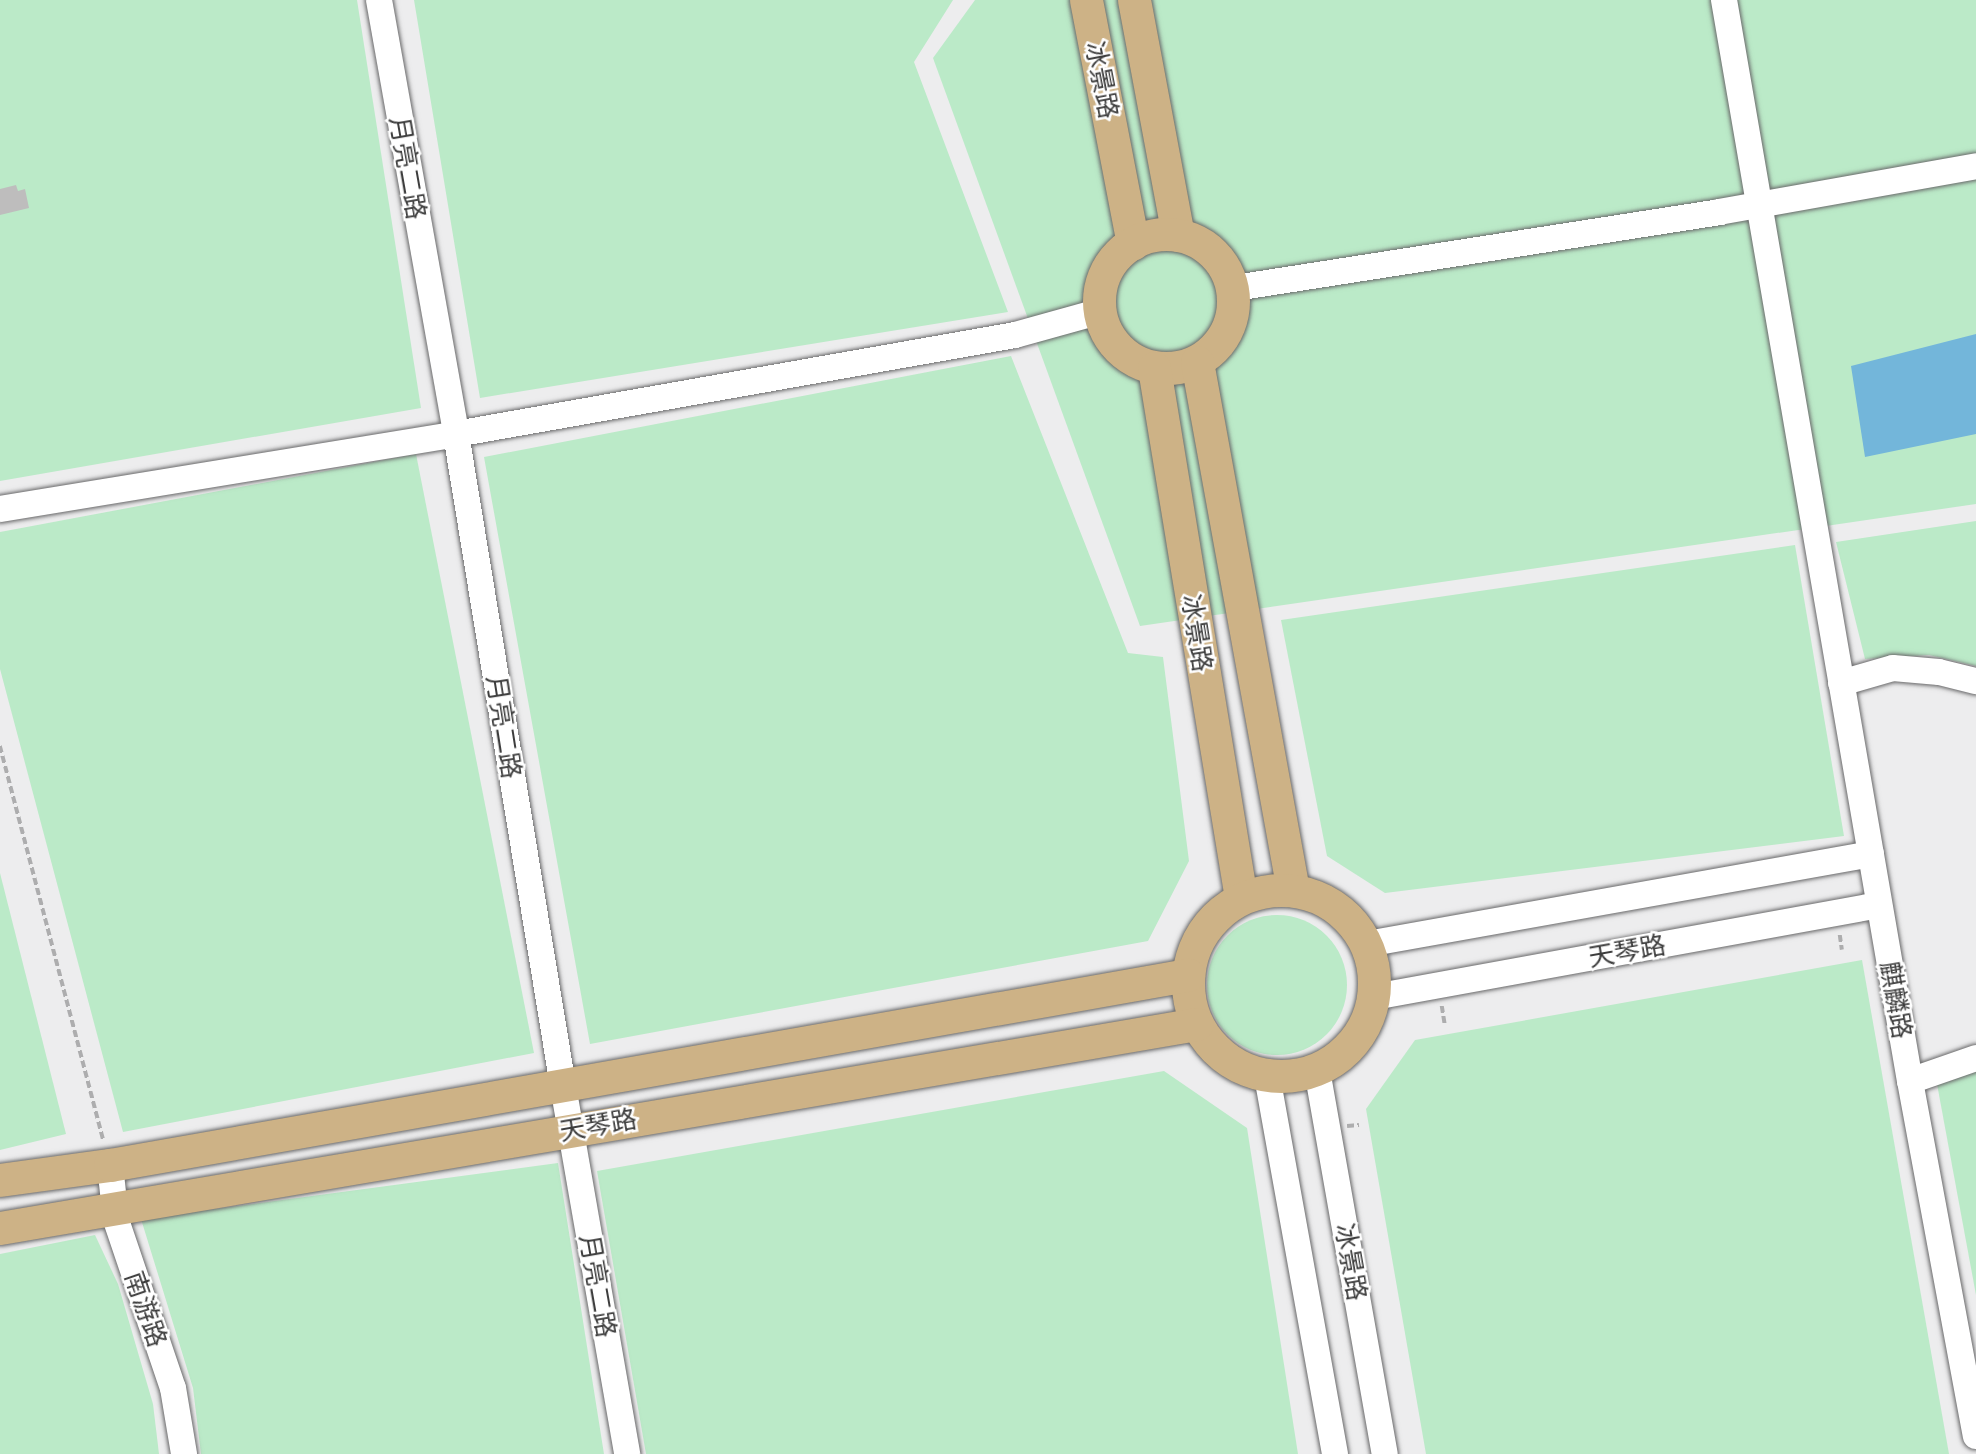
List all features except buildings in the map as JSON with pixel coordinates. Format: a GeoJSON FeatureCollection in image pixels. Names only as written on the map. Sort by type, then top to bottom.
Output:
{"type":"FeatureCollection","features":[{"type":"Feature","properties":{"kind":"main road","name":"冰景路"},"geometry":{"type":"LineString","coordinates":[[1086,0],[1133,243]]}},
{"type":"Feature","properties":{"kind":"main road","name":"冰景路"},"geometry":{"type":"LineString","coordinates":[[1134,0],[1178,236]]}},
{"type":"Feature","properties":{"kind":"main road"},"geometry":{"type":"LineString","coordinates":[[1166,234],[1178,236],[1208,248],[1223,264],[1235,288],[1228,329],[1215,348],[1197,362],[1176,368],[1154,368],[1133,360],[1116,347],[1098,312],[1101,285],[1110,264],[1133,243],[1144,237],[1166,234]]}},
{"type":"Feature","properties":{"kind":"main road","name":"冰景路"},"geometry":{"type":"LineString","coordinates":[[1197,362],[1293,890]]}},
{"type":"Feature","properties":{"kind":"main road","name":"冰景路"},"geometry":{"type":"LineString","coordinates":[[1154,368],[1241,898]]}},
{"type":"Feature","properties":{"kind":"main road"},"geometry":{"type":"LineString","coordinates":[[1266,890],[1293,890],[1323,899],[1349,917],[1367,944],[1374,970],[1374,997],[1364,1027],[1344,1053],[1317,1070],[1293,1076],[1267,1076],[1231,1061],[1214,1049],[1197,1024],[1189,1000],[1188,975],[1196,944],[1214,917],[1241,898],[1266,890]]}},
{"type":"Feature","properties":{"kind":"main road","name":"天琴路"},"geometry":{"type":"LineString","coordinates":[[0,1180],[110,1165],[1188,975]]}},
{"type":"Feature","properties":{"kind":"main road","name":"天琴路"},"geometry":{"type":"LineString","coordinates":[[0,1228],[1197,1024]]}},
{"type":"Feature","properties":{"kind":"street","name":"月亮二路"},"geometry":{"type":"LineString","coordinates":[[379,0],[456,434],[563,1085],[628,1454]]}},
{"type":"Feature","properties":{"kind":"street","name":"麒麟路"},"geometry":{"type":"LineString","coordinates":[[1724,0],[1879,905],[1976,1436]]}},
{"type":"Feature","properties":{"kind":"street"},"geometry":{"type":"LineString","coordinates":[[1235,288],[1757,205],[1976,166]]}},
{"type":"Feature","properties":{"kind":"street"},"geometry":{"type":"LineString","coordinates":[[0,509],[456,434],[1015,335],[1098,312]]}},
{"type":"Feature","properties":{"kind":"street"},"geometry":{"type":"LineString","coordinates":[[1841,682],[1893,668],[1939,672],[1976,681]]}},
{"type":"Feature","properties":{"kind":"street","name":"天琴路"},"geometry":{"type":"LineString","coordinates":[[1367,944],[1871,854]]}},
{"type":"Feature","properties":{"kind":"street","name":"天琴路"},"geometry":{"type":"LineString","coordinates":[[1374,997],[1879,905]]}},
{"type":"Feature","properties":{"kind":"street"},"geometry":{"type":"LineString","coordinates":[[1910,1081],[1976,1058]]}},
{"type":"Feature","properties":{"kind":"street","name":"冰景路"},"geometry":{"type":"LineString","coordinates":[[1317,1070],[1385,1454]]}},
{"type":"Feature","properties":{"kind":"street","name":"冰景路"},"geometry":{"type":"LineString","coordinates":[[1267,1076],[1335,1454]]}},
{"type":"Feature","properties":{"kind":"street","name":"南游路"},"geometry":{"type":"LineString","coordinates":[[110,1165],[116,1220],[173,1388],[184,1454]]}},
{"type":"Feature","properties":{"kind":"path"},"geometry":{"type":"LineString","coordinates":[[0,746],[110,1165]]}},
{"type":"Feature","properties":{"kind":"green space"},"geometry":{"type":"Polygon","coordinates":[[[0,0],[357,0],[421,408],[0,481],[0,0]]]}},
{"type":"Feature","properties":{"kind":"green space"},"geometry":{"type":"Polygon","coordinates":[[[414,0],[953,0],[914,62],[1008,312],[480,398],[414,0]]]}},
{"type":"Feature","properties":{"kind":"green space"},"geometry":{"type":"Polygon","coordinates":[[[975,0],[1976,0],[1976,504],[1140,626],[933,58],[975,0]]]}},
{"type":"Feature","properties":{"kind":"green space"},"geometry":{"type":"Polygon","coordinates":[[[1011,356],[1128,653],[1163,657],[1189,861],[1148,941],[590,1044],[484,457],[1011,356]]]}},
{"type":"Feature","properties":{"kind":"green space"},"geometry":{"type":"Polygon","coordinates":[[[416,454],[534,1053],[123,1132],[0,669],[0,532],[416,454]]]}},
{"type":"Feature","properties":{"kind":"green space"},"geometry":{"type":"Polygon","coordinates":[[[1976,521],[1976,666],[1929,655],[1865,659],[1836,542],[1976,521]]]}},
{"type":"Feature","properties":{"kind":"green space"},"geometry":{"type":"Polygon","coordinates":[[[1795,545],[1844,836],[1385,893],[1327,856],[1281,620],[1795,545]]]}},
{"type":"Feature","properties":{"kind":"green space"},"geometry":{"type":"Polygon","coordinates":[[[0,873],[66,1134],[0,1150],[0,873]]]}},
{"type":"Feature","properties":{"kind":"green space"},"geometry":{"type":"Polygon","coordinates":[[[1277,915],[1304,921],[1326,936],[1341,958],[1347,985],[1341,1012],[1326,1034],[1304,1049],[1277,1055],[1250,1049],[1228,1034],[1213,1012],[1207,985],[1213,958],[1228,936],[1250,921],[1277,915]]]}},
{"type":"Feature","properties":{"kind":"green space"},"geometry":{"type":"Polygon","coordinates":[[[1862,960],[1949,1454],[1426,1454],[1366,1109],[1415,1040],[1862,960]]]}},
{"type":"Feature","properties":{"kind":"green space"},"geometry":{"type":"Polygon","coordinates":[[[1976,1070],[1976,1295],[1937,1084],[1976,1070]]]}},
{"type":"Feature","properties":{"kind":"green space"},"geometry":{"type":"Polygon","coordinates":[[[1164,1071],[1247,1128],[1298,1454],[646,1454],[597,1171],[1164,1071]]]}},
{"type":"Feature","properties":{"kind":"green space"},"geometry":{"type":"Polygon","coordinates":[[[558,1163],[604,1454],[201,1454],[193,1388],[141,1219],[558,1163]]]}},
{"type":"Feature","properties":{"kind":"green space"},"geometry":{"type":"Polygon","coordinates":[[[95,1235],[118,1284],[153,1404],[159,1454],[0,1454],[0,1254],[95,1235]]]}},
{"type":"Feature","properties":{"kind":"water"},"geometry":{"type":"Polygon","coordinates":[[[1976,334],[1976,434],[1865,457],[1851,366],[1976,334]]]}}]}
